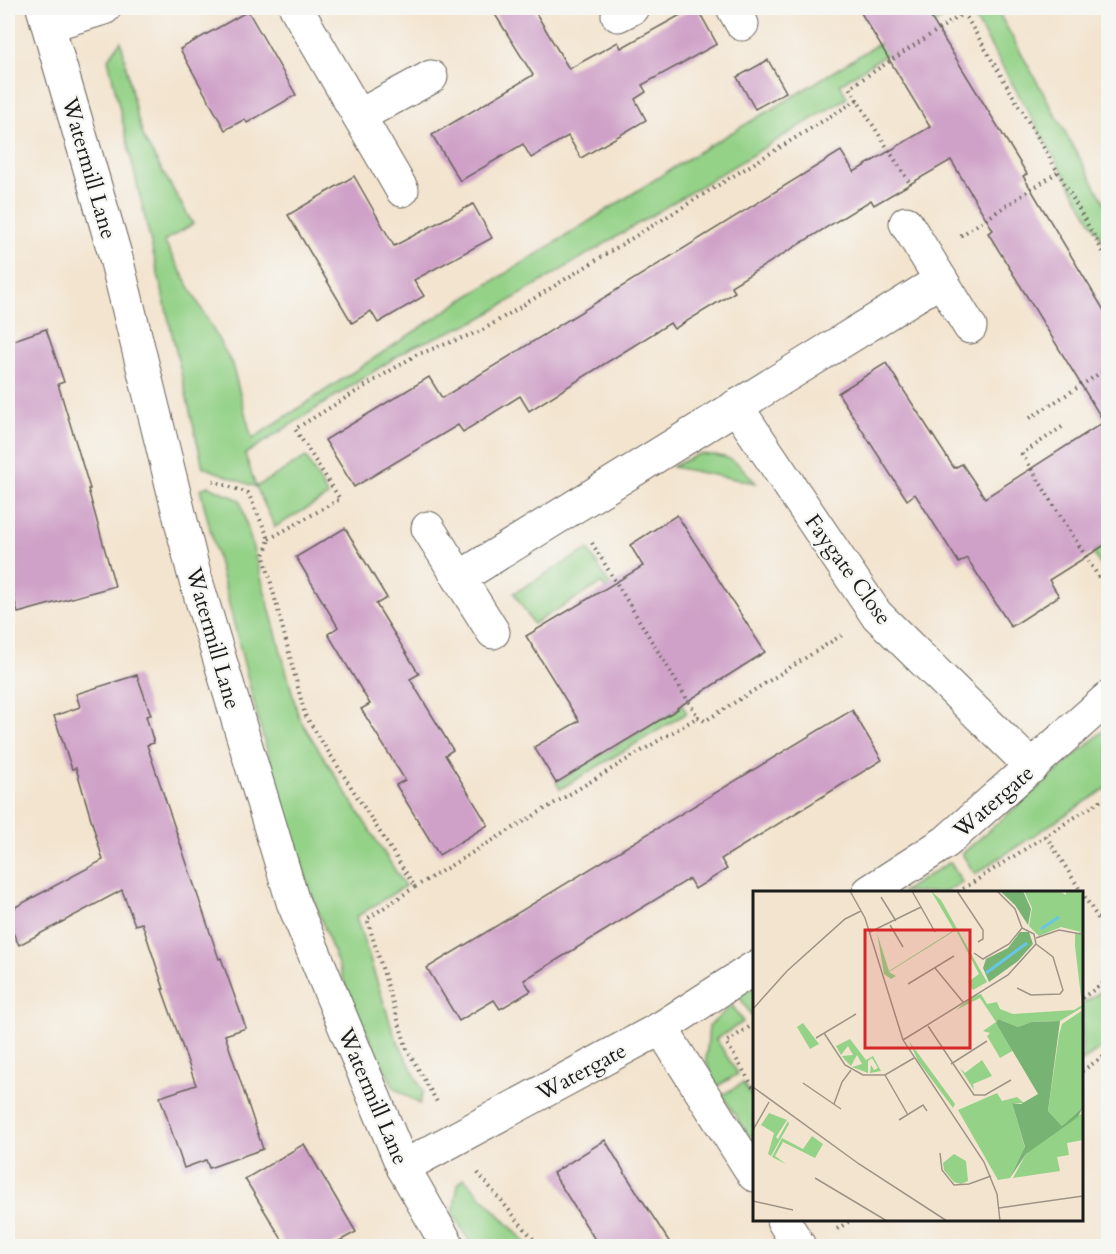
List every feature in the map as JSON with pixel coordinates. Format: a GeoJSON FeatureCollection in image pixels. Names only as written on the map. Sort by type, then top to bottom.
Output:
{"type":"FeatureCollection","features":[{"type":"Feature","properties":{"kind":"street"},"geometry":{"type":"LineString","coordinates":[[46,16],[104,8]]}},
{"type":"Feature","properties":{"kind":"street"},"geometry":{"type":"LineString","coordinates":[[296,8],[402,190]]}},
{"type":"Feature","properties":{"kind":"street","name":"Watermill Lane"},"geometry":{"type":"LineString","coordinates":[[46,16],[116,258],[194,574],[293,902],[403,1167],[448,1246]]}},
{"type":"Feature","properties":{"kind":"street"},"geometry":{"type":"LineString","coordinates":[[358,116],[431,77]]}},
{"type":"Feature","properties":{"kind":"street"},"geometry":{"type":"LineString","coordinates":[[906,223],[970,327]]}},
{"type":"Feature","properties":{"kind":"street"},"geometry":{"type":"LineString","coordinates":[[459,578],[736,406],[934,269]]}},
{"type":"Feature","properties":{"kind":"street","name":"Faygate Close"},"geometry":{"type":"LineString","coordinates":[[736,406],[876,614],[1032,767]]}},
{"type":"Feature","properties":{"kind":"street"},"geometry":{"type":"LineString","coordinates":[[429,528],[493,632]]}},
{"type":"Feature","properties":{"kind":"street","name":"Watergate"},"geometry":{"type":"LineString","coordinates":[[871,891],[946,842],[1108,698]]}},
{"type":"Feature","properties":{"kind":"street","name":"Watergate"},"geometry":{"type":"LineString","coordinates":[[403,1167],[661,1028],[753,969]]}},
{"type":"Feature","properties":{"kind":"street"},"geometry":{"type":"LineString","coordinates":[[661,1028],[753,1173]]}},
{"type":"Feature","properties":{"kind":"street"},"geometry":{"type":"LineString","coordinates":[[784,1221],[799,1246]]}},
{"type":"Feature","properties":{"kind":"path"},"geometry":{"type":"LineString","coordinates":[[906,223],[910,183],[850,87],[964,13],[1108,261]]}},
{"type":"Feature","properties":{"kind":"path"},"geometry":{"type":"LineString","coordinates":[[269,538],[340,499],[295,429],[416,355],[481,331],[857,100]]}},
{"type":"Feature","properties":{"kind":"path"},"geometry":{"type":"LineString","coordinates":[[934,269],[1058,172]]}},
{"type":"Feature","properties":{"kind":"path"},"geometry":{"type":"LineString","coordinates":[[1030,418],[1108,368]]}},
{"type":"Feature","properties":{"kind":"path"},"geometry":{"type":"LineString","coordinates":[[1062,427],[1022,454],[1108,592]]}},
{"type":"Feature","properties":{"kind":"path"},"geometry":{"type":"LineString","coordinates":[[167,464],[248,493],[269,538],[264,556],[305,714],[415,887]]}},
{"type":"Feature","properties":{"kind":"path"},"geometry":{"type":"LineString","coordinates":[[571,509],[698,717],[705,721],[876,614]]}},
{"type":"Feature","properties":{"kind":"path"},"geometry":{"type":"LineString","coordinates":[[539,1246],[475,1169],[407,1049],[367,919],[415,887],[698,717]]}},
{"type":"Feature","properties":{"kind":"path"},"geometry":{"type":"LineString","coordinates":[[960,891],[1108,796]]}},
{"type":"Feature","properties":{"kind":"path"},"geometry":{"type":"LineString","coordinates":[[1046,836],[1081,891]]}},
{"type":"Feature","properties":{"kind":"path"},"geometry":{"type":"LineString","coordinates":[[1083,894],[1108,934]]}},
{"type":"Feature","properties":{"kind":"path"},"geometry":{"type":"LineString","coordinates":[[1083,997],[1108,981]]}},
{"type":"Feature","properties":{"kind":"path"},"geometry":{"type":"LineString","coordinates":[[753,1025],[726,1042],[753,1086]]}},
{"type":"Feature","properties":{"kind":"path"},"geometry":{"type":"LineString","coordinates":[[1083,1070],[1108,1053]]}},
{"type":"Feature","properties":{"kind":"green space"},"geometry":{"type":"Polygon","coordinates":[[[936,8],[959,8],[840,84],[847,98],[478,320],[410,348],[245,454],[256,487],[203,467],[108,59],[121,41],[136,113],[145,141],[193,224],[164,241],[232,364],[252,439],[462,300],[700,151],[936,8]]]}},
{"type":"Feature","properties":{"kind":"green space"},"geometry":{"type":"Polygon","coordinates":[[[969,8],[996,8],[1108,209],[1108,251],[969,8]]]}},
{"type":"Feature","properties":{"kind":"green space"},"geometry":{"type":"Polygon","coordinates":[[[699,454],[726,457],[732,460],[756,483],[672,467],[699,454]]]}},
{"type":"Feature","properties":{"kind":"green space"},"geometry":{"type":"Polygon","coordinates":[[[306,457],[328,496],[275,527],[256,487],[306,457]]]}},
{"type":"Feature","properties":{"kind":"green space"},"geometry":{"type":"Polygon","coordinates":[[[209,486],[240,500],[299,718],[405,886],[356,917],[394,1034],[423,1091],[420,1104],[394,1088],[351,999],[308,884],[260,727],[200,489],[209,486]]]}},
{"type":"Feature","properties":{"kind":"green space"},"geometry":{"type":"Polygon","coordinates":[[[1108,543],[1108,578],[1093,553],[1108,543]]]}},
{"type":"Feature","properties":{"kind":"green space"},"geometry":{"type":"Polygon","coordinates":[[[588,549],[687,713],[560,789],[556,783],[678,709],[602,583],[533,624],[514,593],[588,549]]]}},
{"type":"Feature","properties":{"kind":"green space"},"geometry":{"type":"Polygon","coordinates":[[[1108,727],[1108,787],[975,874],[962,854],[1108,727]]]}},
{"type":"Feature","properties":{"kind":"green space"},"geometry":{"type":"Polygon","coordinates":[[[950,862],[962,882],[948,891],[904,891],[950,862]]]}},
{"type":"Feature","properties":{"kind":"green space"},"geometry":{"type":"Polygon","coordinates":[[[753,987],[753,1014],[751,1015],[739,996],[753,987]]]}},
{"type":"Feature","properties":{"kind":"green space"},"geometry":{"type":"Polygon","coordinates":[[[1108,987],[1108,1044],[1083,1060],[1083,1003],[1108,987]]]}},
{"type":"Feature","properties":{"kind":"green space"},"geometry":{"type":"Polygon","coordinates":[[[732,1005],[743,1022],[716,1039],[738,1074],[716,1087],[706,1060],[709,1026],[732,1005]]]}},
{"type":"Feature","properties":{"kind":"green space"},"geometry":{"type":"Polygon","coordinates":[[[743,1083],[753,1098],[753,1137],[748,1135],[722,1095],[743,1083]]]}},
{"type":"Feature","properties":{"kind":"green space"},"geometry":{"type":"Polygon","coordinates":[[[464,1178],[529,1246],[472,1246],[453,1214],[458,1184],[464,1178]]]}},
{"type":"Feature","properties":{"kind":"building"},"geometry":{"type":"Polygon","coordinates":[[[491,8],[533,8],[569,69],[618,42],[621,48],[693,8],[697,8],[717,44],[642,85],[646,92],[635,99],[646,120],[581,158],[568,136],[531,158],[523,144],[460,181],[432,135],[533,75],[491,8]]]}},
{"type":"Feature","properties":{"kind":"building"},"geometry":{"type":"Polygon","coordinates":[[[858,8],[925,8],[1027,174],[1023,176],[1108,317],[1108,543],[1049,580],[1059,596],[1011,627],[967,558],[959,563],[915,494],[907,500],[838,393],[886,363],[954,468],[962,464],[985,498],[1104,422],[988,233],[993,230],[951,160],[874,205],[871,200],[731,286],[735,292],[674,329],[670,323],[529,411],[520,396],[463,432],[458,425],[354,487],[325,440],[429,377],[442,398],[841,151],[854,172],[930,127],[858,8]]]}},
{"type":"Feature","properties":{"kind":"building"},"geometry":{"type":"Polygon","coordinates":[[[248,11],[296,95],[247,123],[245,119],[225,130],[180,49],[248,11]]]}},
{"type":"Feature","properties":{"kind":"building"},"geometry":{"type":"Polygon","coordinates":[[[768,60],[786,92],[755,109],[737,77],[768,60]]]}},
{"type":"Feature","properties":{"kind":"building"},"geometry":{"type":"Polygon","coordinates":[[[354,176],[394,246],[473,204],[492,238],[414,280],[424,296],[378,323],[371,311],[352,323],[288,215],[354,176]]]}},
{"type":"Feature","properties":{"kind":"building"},"geometry":{"type":"Polygon","coordinates":[[[46,329],[64,382],[58,384],[90,489],[88,489],[115,586],[18,613],[8,575],[8,342],[46,329]]]}},
{"type":"Feature","properties":{"kind":"building"},"geometry":{"type":"Polygon","coordinates":[[[677,515],[765,652],[678,709],[556,783],[534,747],[579,721],[526,636],[643,566],[630,545],[677,515]]]}},
{"type":"Feature","properties":{"kind":"building"},"geometry":{"type":"Polygon","coordinates":[[[345,528],[387,598],[376,604],[419,674],[410,679],[453,750],[445,755],[488,825],[439,855],[396,785],[405,780],[361,709],[370,704],[328,634],[338,627],[296,557],[345,528]]]}},
{"type":"Feature","properties":{"kind":"building"},"geometry":{"type":"Polygon","coordinates":[[[137,675],[151,715],[146,716],[154,743],[147,745],[219,959],[221,958],[246,1028],[225,1035],[263,1149],[209,1168],[206,1160],[184,1168],[160,1097],[196,1085],[162,989],[164,989],[142,923],[135,925],[122,890],[19,945],[8,923],[8,911],[103,860],[76,768],[72,769],[54,716],[80,707],[76,694],[137,675]]]}},
{"type":"Feature","properties":{"kind":"building"},"geometry":{"type":"Polygon","coordinates":[[[852,710],[882,760],[721,859],[727,869],[695,889],[689,879],[524,980],[531,991],[500,1009],[494,1000],[459,1021],[427,968],[852,710]]]}},
{"type":"Feature","properties":{"kind":"building"},"geometry":{"type":"Polygon","coordinates":[[[605,1140],[672,1246],[599,1246],[553,1173],[605,1140]]]}},
{"type":"Feature","properties":{"kind":"building"},"geometry":{"type":"Polygon","coordinates":[[[304,1144],[356,1232],[330,1246],[286,1246],[245,1179],[304,1144]]]}}]}
